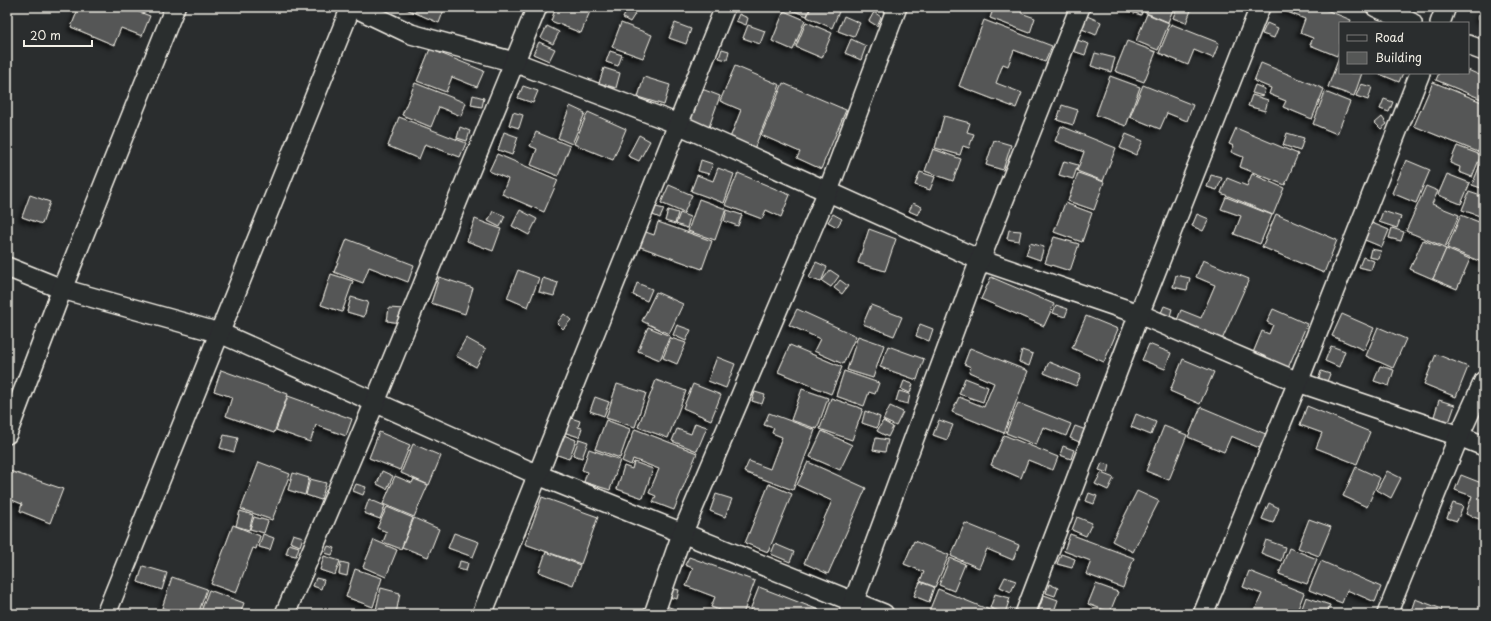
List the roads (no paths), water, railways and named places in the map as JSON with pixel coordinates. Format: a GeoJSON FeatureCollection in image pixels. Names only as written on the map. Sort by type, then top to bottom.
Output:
{"type":"FeatureCollection","features":[{"type":"Feature","properties":{"kind":"street"},"geometry":{"type":"LineString","coordinates":[[7,434],[62,289],[175,7]]}},
{"type":"Feature","properties":{"kind":"street"},"geometry":{"type":"LineString","coordinates":[[106,614],[351,7]]}},
{"type":"Feature","properties":{"kind":"street"},"geometry":{"type":"LineString","coordinates":[[354,7],[411,34],[514,62],[678,124],[980,260],[1139,314],[1298,382],[1459,436],[1484,446]]}},
{"type":"Feature","properties":{"kind":"street"},"geometry":{"type":"LineString","coordinates":[[285,614],[375,402],[537,7]]}},
{"type":"Feature","properties":{"kind":"street"},"geometry":{"type":"LineString","coordinates":[[482,614],[725,7]]}},
{"type":"Feature","properties":{"kind":"street"},"geometry":{"type":"LineString","coordinates":[[654,614],[682,534],[828,191],[897,7]]}},
{"type":"Feature","properties":{"kind":"street"},"geometry":{"type":"LineString","coordinates":[[852,608],[980,260],[1080,7]]}},
{"type":"Feature","properties":{"kind":"street"},"geometry":{"type":"LineString","coordinates":[[1025,614],[1139,314],[1260,7]]}},
{"type":"Feature","properties":{"kind":"street"},"geometry":{"type":"LineString","coordinates":[[1376,7],[1410,22]]}},
{"type":"Feature","properties":{"kind":"street"},"geometry":{"type":"LineString","coordinates":[[1440,22],[1446,7]]}},
{"type":"Feature","properties":{"kind":"street"},"geometry":{"type":"LineString","coordinates":[[1469,45],[1484,51]]}},
{"type":"Feature","properties":{"kind":"street"},"geometry":{"type":"LineString","coordinates":[[1203,614],[1298,382],[1420,74]]}},
{"type":"Feature","properties":{"kind":"street"},"geometry":{"type":"LineString","coordinates":[[7,267],[62,289],[220,333],[538,475],[682,534],[852,608],[884,614]]}},
{"type":"Feature","properties":{"kind":"street"},"geometry":{"type":"LineString","coordinates":[[1387,614],[1459,436],[1484,381]]}}]}
